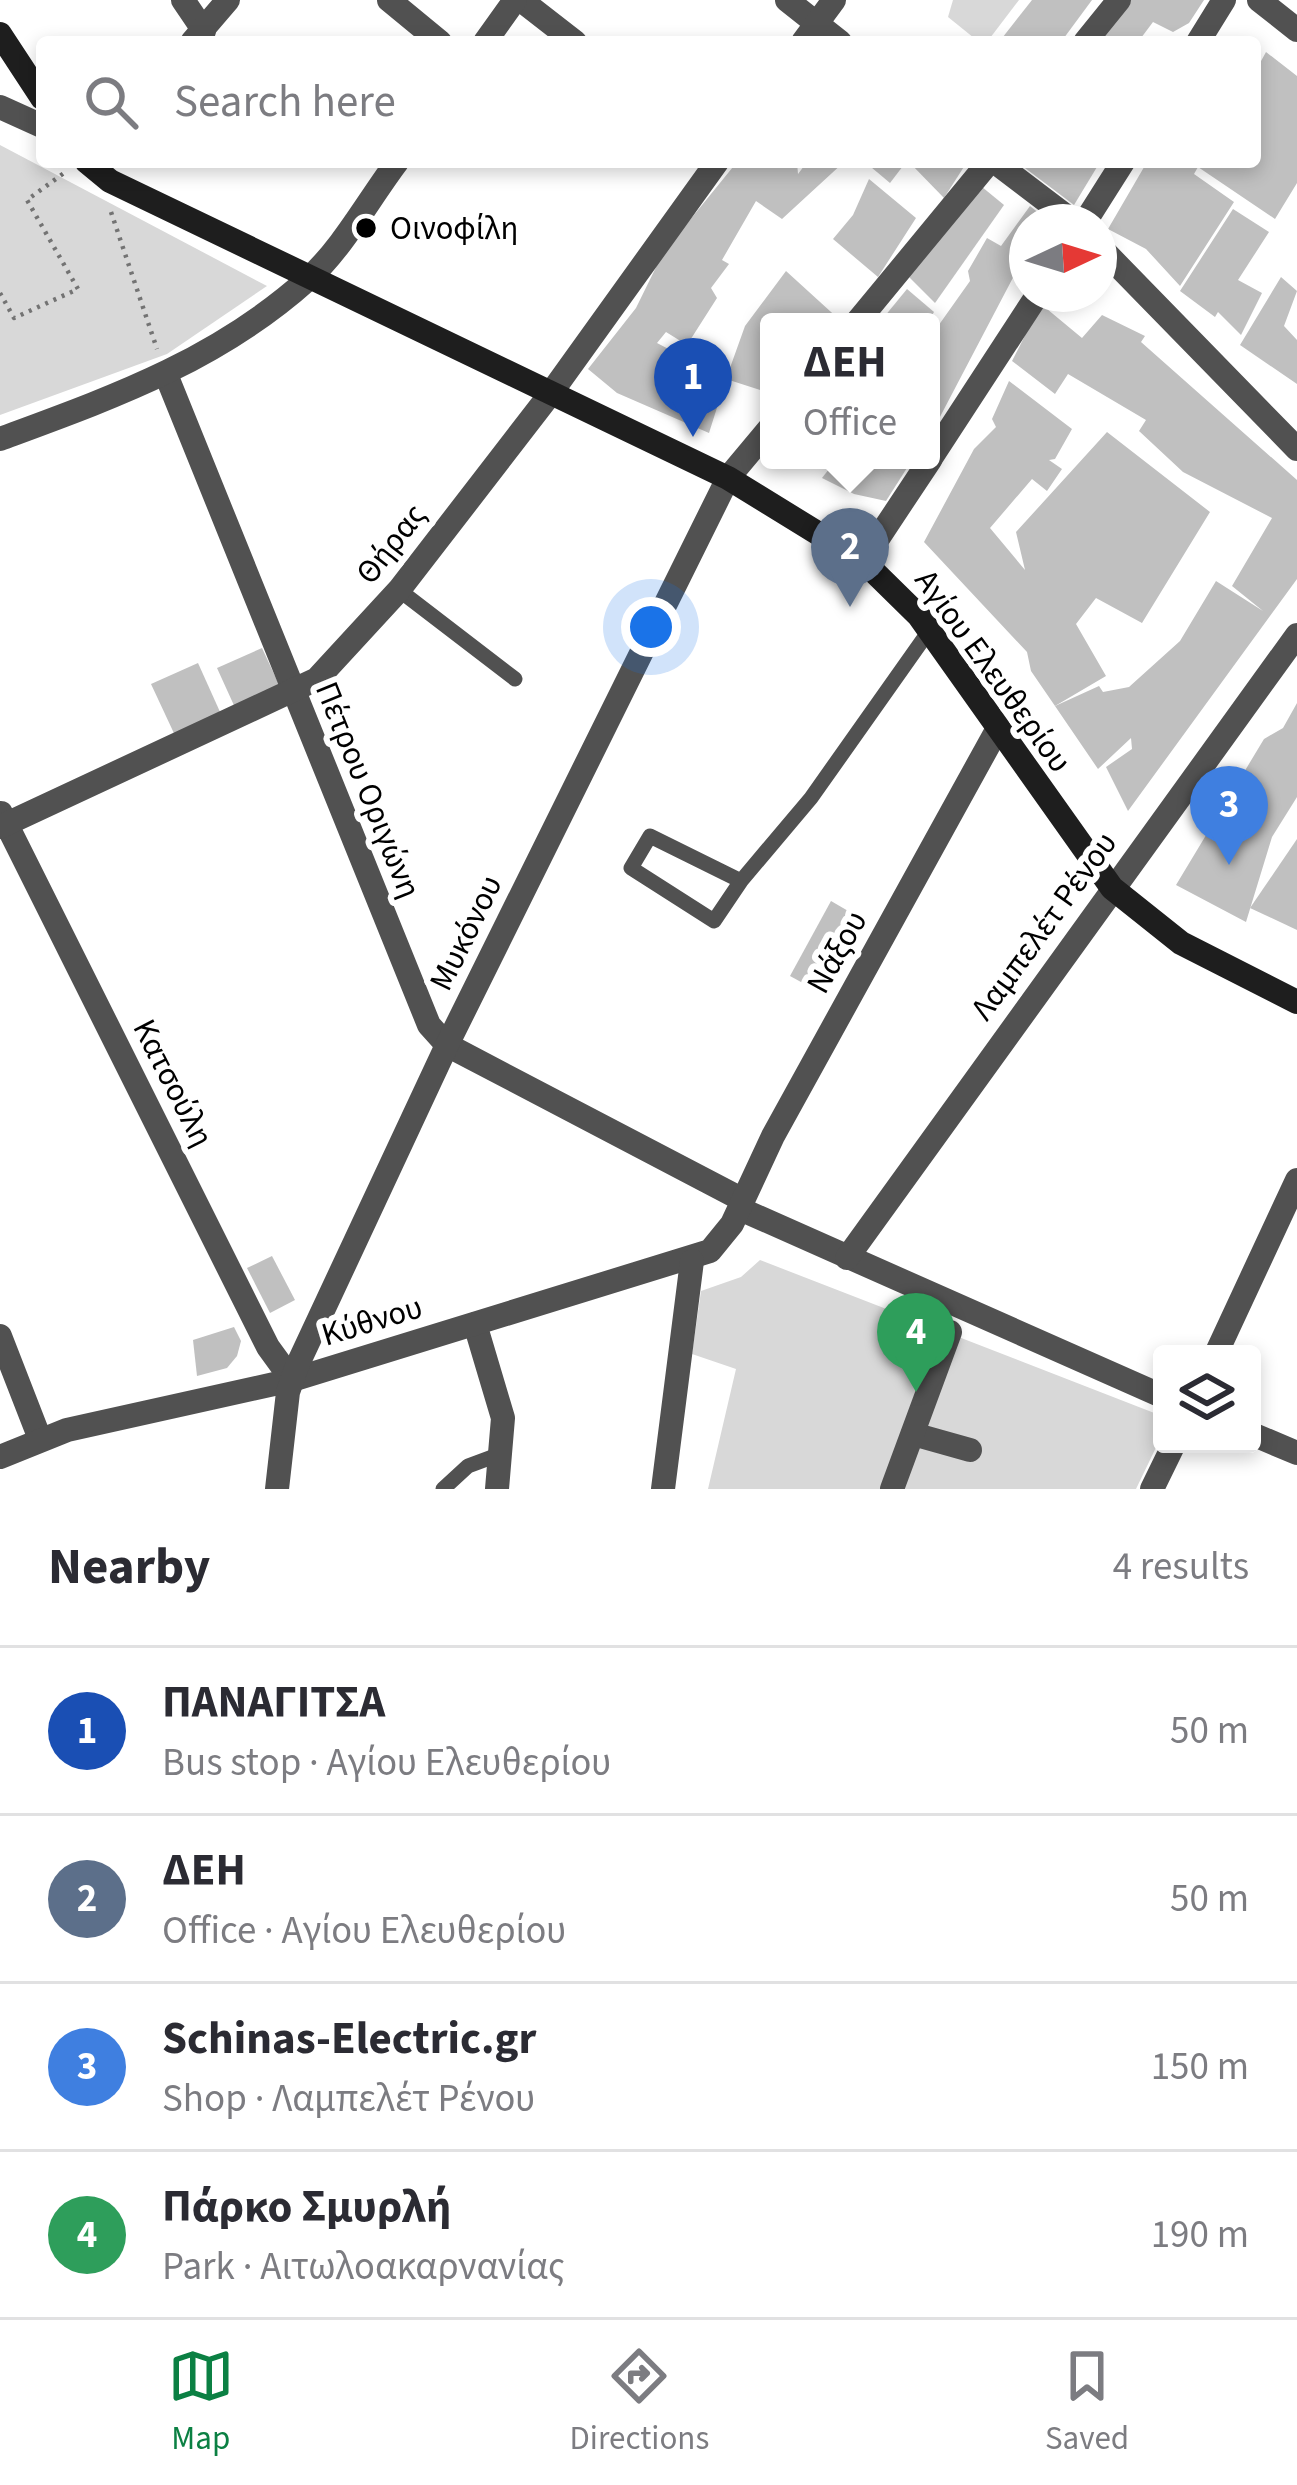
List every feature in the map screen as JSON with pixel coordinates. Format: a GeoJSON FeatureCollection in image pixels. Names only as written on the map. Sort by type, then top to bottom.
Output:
{"type":"FeatureCollection","features":[{"type":"Feature","properties":{"kind":"street"},"geometry":{"type":"LineString","coordinates":[[183,0],[198,36],[228,0]]}},
{"type":"Feature","properties":{"kind":"street"},"geometry":{"type":"LineString","coordinates":[[388,0],[433,36]]}},
{"type":"Feature","properties":{"kind":"street"},"geometry":{"type":"LineString","coordinates":[[490,36],[518,0],[567,36]]}},
{"type":"Feature","properties":{"kind":"street"},"geometry":{"type":"LineString","coordinates":[[787,0],[810,33],[833,0]]}},
{"type":"Feature","properties":{"kind":"street"},"geometry":{"type":"LineString","coordinates":[[1090,36],[1119,0]]}},
{"type":"Feature","properties":{"kind":"street"},"geometry":{"type":"LineString","coordinates":[[1202,36],[1224,0]]}},
{"type":"Feature","properties":{"kind":"street"},"geometry":{"type":"LineString","coordinates":[[1258,0],[1297,30]]}},
{"type":"Feature","properties":{"kind":"street"},"geometry":{"type":"LineString","coordinates":[[0,34],[36,89]]}},
{"type":"Feature","properties":{"kind":"street"},"geometry":{"type":"LineString","coordinates":[[0,107],[36,123]]}},
{"type":"Feature","properties":{"kind":"street","name":"Αγίου Ελευθερίου"},"geometry":{"type":"LineString","coordinates":[[94,168],[110,181],[728,478],[863,561],[903,596],[1112,888],[1181,944],[1297,1002]]}},
{"type":"Feature","properties":{"kind":"street"},"geometry":{"type":"LineString","coordinates":[[0,439],[166,377],[311,278],[393,168]]}},
{"type":"Feature","properties":{"kind":"street","name":"Θήρας"},"geometry":{"type":"LineString","coordinates":[[2,821],[293,693],[339,658],[399,590],[550,393],[713,168]]}},
{"type":"Feature","properties":{"kind":"street"},"geometry":{"type":"LineString","coordinates":[[865,313],[987,168]]}},
{"type":"Feature","properties":{"kind":"street"},"geometry":{"type":"LineString","coordinates":[[1000,168],[1049,204]]}},
{"type":"Feature","properties":{"kind":"street"},"geometry":{"type":"LineString","coordinates":[[1096,204],[1119,168]]}},
{"type":"Feature","properties":{"kind":"street"},"geometry":{"type":"LineString","coordinates":[[1117,264],[1297,449]]}},
{"type":"Feature","properties":{"kind":"street"},"geometry":{"type":"LineString","coordinates":[[940,444],[1026,312]]}},
{"type":"Feature","properties":{"kind":"street","name":"Πέτρου Οριγώνη"},"geometry":{"type":"LineString","coordinates":[[166,377],[418,1001],[446,1045]]}},
{"type":"Feature","properties":{"kind":"street","name":"Μυκόνου"},"geometry":{"type":"LineString","coordinates":[[277,1489],[292,1380],[446,1045],[728,478],[760,440]]}},
{"type":"Feature","properties":{"kind":"street"},"geometry":{"type":"LineString","coordinates":[[863,561],[923,469]]}},
{"type":"Feature","properties":{"kind":"street","name":"Λαμπελέτ Ρένου"},"geometry":{"type":"LineString","coordinates":[[847,1258],[1297,635]]}},
{"type":"Feature","properties":{"kind":"street","name":"Νάξου"},"geometry":{"type":"LineString","coordinates":[[742,1205],[773,1136],[997,730]]}},
{"type":"Feature","properties":{"kind":"street","name":"Κατσούλη"},"geometry":{"type":"LineString","coordinates":[[2,821],[268,1347],[292,1380]]}},
{"type":"Feature","properties":{"kind":"street"},"geometry":{"type":"LineString","coordinates":[[446,1045],[847,1258],[1153,1392]]}},
{"type":"Feature","properties":{"kind":"street"},"geometry":{"type":"LineString","coordinates":[[1220,1345],[1297,1180]]}},
{"type":"Feature","properties":{"kind":"street","name":"Κύθνου"},"geometry":{"type":"LineString","coordinates":[[0,1457],[40,1439],[292,1380],[692,1261],[721,1241],[742,1205]]}},
{"type":"Feature","properties":{"kind":"street"},"geometry":{"type":"LineString","coordinates":[[663,1489],[692,1261]]}},
{"type":"Feature","properties":{"kind":"street"},"geometry":{"type":"LineString","coordinates":[[475,1324],[495,1382],[503,1453],[497,1489]]}},
{"type":"Feature","properties":{"kind":"street"},"geometry":{"type":"LineString","coordinates":[[892,1489],[950,1332]]}},
{"type":"Feature","properties":{"kind":"street"},"geometry":{"type":"LineString","coordinates":[[0,1336],[40,1439]]}},
{"type":"Feature","properties":{"kind":"street"},"geometry":{"type":"LineString","coordinates":[[913,1434],[970,1450]]}},
{"type":"Feature","properties":{"kind":"street"},"geometry":{"type":"LineString","coordinates":[[1261,1438],[1297,1453]]}},
{"type":"Feature","properties":{"kind":"street"},"geometry":{"type":"LineString","coordinates":[[1152,1489],[1170,1453]]}},
{"type":"Feature","properties":{"kind":"lane"},"geometry":{"type":"LineString","coordinates":[[399,590],[514,679]]}},
{"type":"Feature","properties":{"kind":"lane"},"geometry":{"type":"LineString","coordinates":[[741,881],[650,836],[631,868],[714,921],[811,798],[929,631]]}},
{"type":"Feature","properties":{"kind":"lane"},"geometry":{"type":"LineString","coordinates":[[443,1489],[468,1466],[503,1453]]}},
{"type":"Feature","properties":{"kind":"path"},"geometry":{"type":"LineString","coordinates":[[0,292],[14,318],[78,289],[27,200],[70,168]]}},
{"type":"Feature","properties":{"kind":"path"},"geometry":{"type":"LineString","coordinates":[[110,181],[108,204],[166,377]]}},
{"type":"Feature","properties":{"kind":"shaded area"},"geometry":{"type":"Polygon","coordinates":[[[953,0],[1019,0],[992,36],[972,36],[948,17],[953,0]]]}},
{"type":"Feature","properties":{"kind":"shaded area"},"geometry":{"type":"Polygon","coordinates":[[[0,145],[267,286],[167,354],[0,415],[0,145]]]}},
{"type":"Feature","properties":{"kind":"shaded area"},"geometry":{"type":"Polygon","coordinates":[[[760,1260],[1153,1413],[1153,1453],[1136,1489],[708,1489],[736,1369],[692,1354],[701,1291],[741,1277],[760,1260]]]}},
{"type":"Feature","properties":{"kind":"building"},"geometry":{"type":"Polygon","coordinates":[[[1032,0],[1092,0],[1065,36],[1004,36],[1032,0]]]}},
{"type":"Feature","properties":{"kind":"building"},"geometry":{"type":"Polygon","coordinates":[[[1119,0],[1204,0],[1189,23],[1173,32],[1153,22],[1142,36],[1096,36],[1119,0]]]}},
{"type":"Feature","properties":{"kind":"building"},"geometry":{"type":"Polygon","coordinates":[[[1266,52],[1297,76],[1297,183],[1275,219],[1199,168],[1261,168],[1261,61],[1266,52]]]}},
{"type":"Feature","properties":{"kind":"building"},"geometry":{"type":"Polygon","coordinates":[[[732,168],[798,168],[798,174],[802,168],[837,168],[782,219],[756,201],[722,260],[729,264],[711,288],[717,298],[687,345],[666,332],[657,343],[726,379],[709,433],[617,393],[588,369],[636,308],[663,253],[732,168]]]}},
{"type":"Feature","properties":{"kind":"building"},"geometry":{"type":"Polygon","coordinates":[[[872,168],[901,168],[890,183],[872,168]]]}},
{"type":"Feature","properties":{"kind":"building"},"geometry":{"type":"Polygon","coordinates":[[[915,168],[963,168],[944,198],[915,168]]]}},
{"type":"Feature","properties":{"kind":"building"},"geometry":{"type":"Polygon","coordinates":[[[1025,168],[1096,168],[1073,204],[1025,168]]]}},
{"type":"Feature","properties":{"kind":"building"},"geometry":{"type":"Polygon","coordinates":[[[1144,168],[1197,168],[1194,174],[1234,202],[1180,286],[1146,249],[1117,234],[1117,214],[1144,168]]]}},
{"type":"Feature","properties":{"kind":"building"},"geometry":{"type":"Polygon","coordinates":[[[869,179],[916,218],[878,277],[833,239],[853,215],[869,179]]]}},
{"type":"Feature","properties":{"kind":"building"},"geometry":{"type":"Polygon","coordinates":[[[976,182],[1004,205],[935,303],[909,277],[976,182]]]}},
{"type":"Feature","properties":{"kind":"building"},"geometry":{"type":"Polygon","coordinates":[[[1233,209],[1269,232],[1238,280],[1262,293],[1241,335],[1218,312],[1215,317],[1180,291],[1233,209]]]}},
{"type":"Feature","properties":{"kind":"building"},"geometry":{"type":"Polygon","coordinates":[[[1009,235],[1009,285],[940,417],[940,323],[970,281],[968,271],[987,238],[1001,246],[1009,235]]]}},
{"type":"Feature","properties":{"kind":"building"},"geometry":{"type":"Polygon","coordinates":[[[786,271],[832,313],[760,313],[760,390],[726,379],[745,326],[786,271]]]}},
{"type":"Feature","properties":{"kind":"building"},"geometry":{"type":"Polygon","coordinates":[[[1281,277],[1297,291],[1284,326],[1297,340],[1297,384],[1240,345],[1281,277]]]}},
{"type":"Feature","properties":{"kind":"building"},"geometry":{"type":"Polygon","coordinates":[[[907,289],[934,312],[933,313],[887,313],[907,289]]]}},
{"type":"Feature","properties":{"kind":"building"},"geometry":{"type":"Polygon","coordinates":[[[1037,312],[1051,312],[1082,338],[1102,315],[1145,336],[1141,342],[1297,480],[1297,579],[1128,811],[1106,767],[1132,749],[1131,738],[1098,769],[1055,706],[1099,686],[1103,692],[1129,687],[1180,641],[1216,581],[1263,611],[1232,586],[1272,518],[1183,472],[1139,431],[1146,420],[1068,374],[1055,394],[1012,361],[1037,312]]]}},
{"type":"Feature","properties":{"kind":"building"},"geometry":{"type":"Polygon","coordinates":[[[1009,381],[1072,429],[1055,459],[1049,460],[1062,469],[1047,491],[1032,479],[990,528],[1025,570],[1016,532],[1107,432],[1210,512],[1142,623],[1096,598],[1076,624],[1106,676],[1055,706],[1031,671],[1027,652],[924,542],[974,449],[996,427],[992,419],[1009,381]]]}},
{"type":"Feature","properties":{"kind":"building"},"geometry":{"type":"Polygon","coordinates":[[[829,469],[906,469],[886,501],[854,494],[822,478],[829,469]]]}},
{"type":"Feature","properties":{"kind":"building"},"geometry":{"type":"Polygon","coordinates":[[[262,648],[282,691],[237,712],[217,668],[262,648]]]}},
{"type":"Feature","properties":{"kind":"building"},"geometry":{"type":"Polygon","coordinates":[[[198,663],[225,723],[179,744],[151,684],[198,663]]]}},
{"type":"Feature","properties":{"kind":"building"},"geometry":{"type":"Polygon","coordinates":[[[1297,703],[1297,797],[1272,837],[1246,922],[1176,885],[1264,739],[1283,728],[1297,703]]]}},
{"type":"Feature","properties":{"kind":"building"},"geometry":{"type":"Polygon","coordinates":[[[1297,839],[1297,930],[1250,908],[1297,839]]]}},
{"type":"Feature","properties":{"kind":"building"},"geometry":{"type":"Polygon","coordinates":[[[831,901],[862,919],[821,993],[790,976],[831,901]]]}},
{"type":"Feature","properties":{"kind":"building"},"geometry":{"type":"Polygon","coordinates":[[[272,1256],[295,1300],[270,1313],[247,1268],[272,1256]]]}},
{"type":"Feature","properties":{"kind":"building"},"geometry":{"type":"Polygon","coordinates":[[[234,1327],[241,1341],[237,1356],[227,1368],[197,1376],[193,1340],[234,1327]]]}},
{"type":"Feature","properties":{"kind":"place","name":"Οινοφίλη"},"geometry":{"type":"Point","coordinates":[366,228]}},
{"type":"Feature","properties":{"kind":"place","name":"ΠΑΝΑΓΙΤΣΑ"},"geometry":{"type":"Point","coordinates":[693,437]}},
{"type":"Feature","properties":{"kind":"place","name":"ΔΕΗ"},"geometry":{"type":"Point","coordinates":[850,607]}},
{"type":"Feature","properties":{"kind":"place","name":"Schinas-Electric.gr"},"geometry":{"type":"Point","coordinates":[1229,865]}},
{"type":"Feature","properties":{"kind":"place","name":"Πάρκο Σµυρλή"},"geometry":{"type":"Point","coordinates":[916,1392]}}]}
